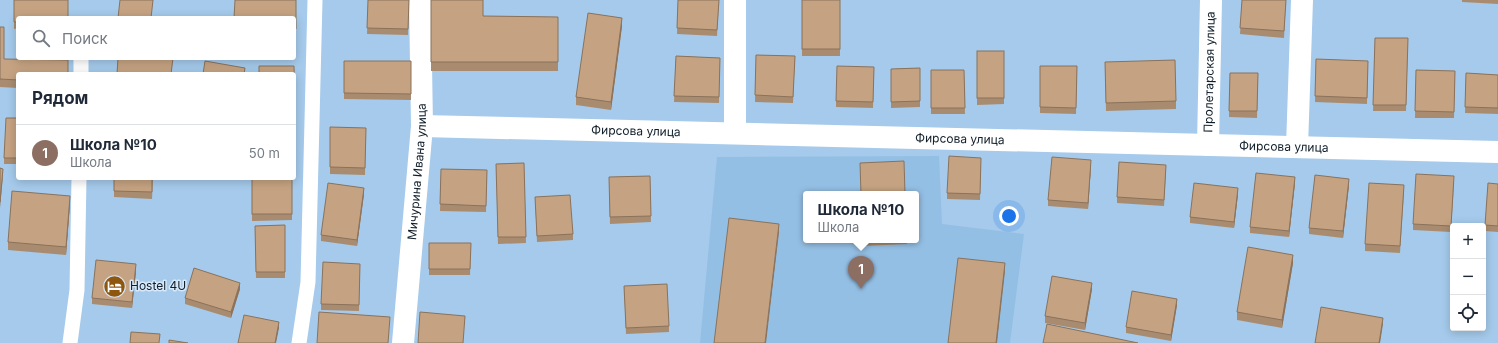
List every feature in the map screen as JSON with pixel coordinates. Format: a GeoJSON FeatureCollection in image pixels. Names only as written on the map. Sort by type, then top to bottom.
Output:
{"type":"FeatureCollection","features":[{"type":"Feature","properties":{"kind":"street","name":"Мичурина Ивана улица"},"geometry":{"type":"LineString","coordinates":[[403,343],[422,126],[420,0]]}},
{"type":"Feature","properties":{"kind":"street"},"geometry":{"type":"LineString","coordinates":[[734,0],[735,133]]}},
{"type":"Feature","properties":{"kind":"street","name":"Пролетарская улица"},"geometry":{"type":"LineString","coordinates":[[1208,145],[1211,0]]}},
{"type":"Feature","properties":{"kind":"street"},"geometry":{"type":"LineString","coordinates":[[1297,147],[1302,0]]}},
{"type":"Feature","properties":{"kind":"street","name":"Фирсова улица"},"geometry":{"type":"LineString","coordinates":[[422,126],[1498,152]]}},
{"type":"Feature","properties":{"kind":"lane"},"geometry":{"type":"LineString","coordinates":[[299,343],[308,282],[315,0]]}},
{"type":"Feature","properties":{"kind":"lane"},"geometry":{"type":"LineString","coordinates":[[81,60],[81,72]]}},
{"type":"Feature","properties":{"kind":"lane"},"geometry":{"type":"LineString","coordinates":[[70,343],[76,290],[79,180]]}},
{"type":"Feature","properties":{"kind":"shaded area"},"geometry":{"type":"Polygon","coordinates":[[[939,156],[942,224],[1024,234],[1010,343],[700,343],[717,157],[939,156]]]}},
{"type":"Feature","properties":{"kind":"building"},"geometry":{"type":"Polygon","coordinates":[[[14,0],[68,0],[68,16],[16,16],[16,22],[14,22],[14,0]]]}},
{"type":"Feature","properties":{"kind":"building"},"geometry":{"type":"Polygon","coordinates":[[[120,0],[153,0],[151,16],[118,16],[120,0]]]}},
{"type":"Feature","properties":{"kind":"building"},"geometry":{"type":"Polygon","coordinates":[[[235,0],[296,0],[296,16],[234,16],[235,0]]]}},
{"type":"Feature","properties":{"kind":"building"},"geometry":{"type":"Polygon","coordinates":[[[368,0],[409,0],[408,29],[367,28],[368,0]]]}},
{"type":"Feature","properties":{"kind":"building"},"geometry":{"type":"Polygon","coordinates":[[[431,0],[483,0],[483,16],[558,17],[558,62],[431,62],[431,0]]]}},
{"type":"Feature","properties":{"kind":"building"},"geometry":{"type":"Polygon","coordinates":[[[678,0],[719,0],[717,30],[677,28],[678,0]]]}},
{"type":"Feature","properties":{"kind":"building"},"geometry":{"type":"Polygon","coordinates":[[[802,0],[840,0],[840,49],[802,49],[802,0]]]}},
{"type":"Feature","properties":{"kind":"building"},"geometry":{"type":"Polygon","coordinates":[[[1242,0],[1286,0],[1284,31],[1240,28],[1242,0]]]}},
{"type":"Feature","properties":{"kind":"building"},"geometry":{"type":"Polygon","coordinates":[[[588,13],[622,18],[611,102],[576,97],[588,13]]]}},
{"type":"Feature","properties":{"kind":"building"},"geometry":{"type":"Polygon","coordinates":[[[0,27],[4,27],[4,59],[68,60],[68,72],[16,72],[16,80],[0,79],[0,27]]]}},
{"type":"Feature","properties":{"kind":"building"},"geometry":{"type":"Polygon","coordinates":[[[1375,38],[1408,38],[1406,105],[1373,105],[1375,38]]]}},
{"type":"Feature","properties":{"kind":"building"},"geometry":{"type":"Polygon","coordinates":[[[977,51],[1004,51],[1004,98],[977,98],[977,51]]]}},
{"type":"Feature","properties":{"kind":"building"},"geometry":{"type":"Polygon","coordinates":[[[756,55],[795,56],[793,97],[755,95],[756,55]]]}},
{"type":"Feature","properties":{"kind":"building"},"geometry":{"type":"Polygon","coordinates":[[[676,56],[720,58],[719,97],[674,96],[676,56]]]}},
{"type":"Feature","properties":{"kind":"building"},"geometry":{"type":"Polygon","coordinates":[[[1316,59],[1368,61],[1367,98],[1315,96],[1316,59]]]}},
{"type":"Feature","properties":{"kind":"building"},"geometry":{"type":"Polygon","coordinates":[[[118,60],[173,60],[171,72],[117,72],[118,60]]]}},
{"type":"Feature","properties":{"kind":"building"},"geometry":{"type":"Polygon","coordinates":[[[1175,60],[1176,101],[1106,103],[1105,62],[1175,60]]]}},
{"type":"Feature","properties":{"kind":"building"},"geometry":{"type":"Polygon","coordinates":[[[205,61],[245,68],[244,72],[203,72],[205,61]]]}},
{"type":"Feature","properties":{"kind":"building"},"geometry":{"type":"Polygon","coordinates":[[[344,61],[411,61],[411,94],[344,93],[344,61]]]}},
{"type":"Feature","properties":{"kind":"building"},"geometry":{"type":"Polygon","coordinates":[[[259,66],[294,66],[294,72],[259,72],[259,66]]]}},
{"type":"Feature","properties":{"kind":"building"},"geometry":{"type":"Polygon","coordinates":[[[837,66],[874,67],[873,102],[836,101],[837,66]]]}},
{"type":"Feature","properties":{"kind":"building"},"geometry":{"type":"Polygon","coordinates":[[[1040,66],[1077,66],[1076,108],[1040,107],[1040,66]]]}},
{"type":"Feature","properties":{"kind":"building"},"geometry":{"type":"Polygon","coordinates":[[[920,68],[920,101],[891,102],[891,69],[920,68]]]}},
{"type":"Feature","properties":{"kind":"building"},"geometry":{"type":"Polygon","coordinates":[[[931,70],[964,70],[965,108],[931,108],[931,70]]]}},
{"type":"Feature","properties":{"kind":"building"},"geometry":{"type":"Polygon","coordinates":[[[1416,70],[1455,71],[1454,112],[1415,111],[1416,70]]]}},
{"type":"Feature","properties":{"kind":"building"},"geometry":{"type":"Polygon","coordinates":[[[1230,73],[1258,73],[1257,111],[1229,111],[1230,73]]]}},
{"type":"Feature","properties":{"kind":"building"},"geometry":{"type":"Polygon","coordinates":[[[1466,73],[1498,75],[1498,108],[1465,107],[1466,73]]]}},
{"type":"Feature","properties":{"kind":"building"},"geometry":{"type":"Polygon","coordinates":[[[6,118],[16,118],[16,158],[4,158],[6,118]]]}},
{"type":"Feature","properties":{"kind":"building"},"geometry":{"type":"Polygon","coordinates":[[[330,127],[366,128],[365,168],[330,167],[330,127]]]}},
{"type":"Feature","properties":{"kind":"building"},"geometry":{"type":"Polygon","coordinates":[[[949,156],[981,158],[980,194],[947,193],[949,156]]]}},
{"type":"Feature","properties":{"kind":"building"},"geometry":{"type":"Polygon","coordinates":[[[1052,157],[1091,160],[1088,203],[1048,200],[1052,157]]]}},
{"type":"Feature","properties":{"kind":"building"},"geometry":{"type":"Polygon","coordinates":[[[904,161],[905,191],[861,191],[860,163],[904,161]]]}},
{"type":"Feature","properties":{"kind":"building"},"geometry":{"type":"Polygon","coordinates":[[[1119,162],[1166,165],[1164,200],[1117,197],[1119,162]]]}},
{"type":"Feature","properties":{"kind":"building"},"geometry":{"type":"Polygon","coordinates":[[[524,163],[526,237],[498,237],[496,164],[524,163]]]}},
{"type":"Feature","properties":{"kind":"building"},"geometry":{"type":"Polygon","coordinates":[[[0,168],[3,169],[0,202],[0,168]]]}},
{"type":"Feature","properties":{"kind":"building"},"geometry":{"type":"Polygon","coordinates":[[[441,169],[487,170],[486,206],[440,204],[441,169]]]}},
{"type":"Feature","properties":{"kind":"building"},"geometry":{"type":"Polygon","coordinates":[[[1256,173],[1295,177],[1289,231],[1250,227],[1256,173]]]}},
{"type":"Feature","properties":{"kind":"building"},"geometry":{"type":"Polygon","coordinates":[[[1416,174],[1454,176],[1450,226],[1413,224],[1416,174]]]}},
{"type":"Feature","properties":{"kind":"building"},"geometry":{"type":"Polygon","coordinates":[[[1315,175],[1349,179],[1343,231],[1309,228],[1315,175]]]}},
{"type":"Feature","properties":{"kind":"building"},"geometry":{"type":"Polygon","coordinates":[[[650,176],[651,216],[610,217],[609,177],[650,176]]]}},
{"type":"Feature","properties":{"kind":"building"},"geometry":{"type":"Polygon","coordinates":[[[114,180],[152,180],[152,192],[114,191],[114,180]]]}},
{"type":"Feature","properties":{"kind":"building"},"geometry":{"type":"Polygon","coordinates":[[[252,180],[292,180],[292,214],[252,214],[252,180]]]}},
{"type":"Feature","properties":{"kind":"building"},"geometry":{"type":"Polygon","coordinates":[[[328,183],[364,188],[357,240],[321,235],[328,183]]]}},
{"type":"Feature","properties":{"kind":"building"},"geometry":{"type":"Polygon","coordinates":[[[1194,183],[1238,188],[1234,222],[1190,217],[1194,183]]]}},
{"type":"Feature","properties":{"kind":"building"},"geometry":{"type":"Polygon","coordinates":[[[1369,183],[1404,185],[1400,246],[1365,244],[1369,183]]]}},
{"type":"Feature","properties":{"kind":"building"},"geometry":{"type":"Polygon","coordinates":[[[1488,183],[1498,184],[1498,226],[1486,225],[1488,183]]]}},
{"type":"Feature","properties":{"kind":"building"},"geometry":{"type":"Polygon","coordinates":[[[12,191],[70,196],[66,247],[8,242],[12,191]]]}},
{"type":"Feature","properties":{"kind":"building"},"geometry":{"type":"Polygon","coordinates":[[[570,195],[573,234],[537,236],[535,197],[570,195]]]}},
{"type":"Feature","properties":{"kind":"building"},"geometry":{"type":"Polygon","coordinates":[[[729,218],[779,224],[765,343],[714,343],[729,218]]]}},
{"type":"Feature","properties":{"kind":"building"},"geometry":{"type":"Polygon","coordinates":[[[285,225],[285,272],[256,272],[255,226],[285,225]]]}},
{"type":"Feature","properties":{"kind":"building"},"geometry":{"type":"Polygon","coordinates":[[[429,243],[471,243],[470,269],[429,269],[429,243]]]}},
{"type":"Feature","properties":{"kind":"building"},"geometry":{"type":"Polygon","coordinates":[[[1248,247],[1293,255],[1282,320],[1237,312],[1248,247]]]}},
{"type":"Feature","properties":{"kind":"building"},"geometry":{"type":"Polygon","coordinates":[[[958,258],[1005,263],[996,343],[948,343],[958,258]]]}},
{"type":"Feature","properties":{"kind":"building"},"geometry":{"type":"Polygon","coordinates":[[[96,260],[136,264],[132,302],[92,298],[96,260]]]}},
{"type":"Feature","properties":{"kind":"building"},"geometry":{"type":"Polygon","coordinates":[[[323,262],[360,264],[359,305],[321,304],[323,262]]]}},
{"type":"Feature","properties":{"kind":"building"},"geometry":{"type":"Polygon","coordinates":[[[194,268],[240,283],[231,312],[185,298],[194,268]]]}},
{"type":"Feature","properties":{"kind":"building"},"geometry":{"type":"Polygon","coordinates":[[[1052,276],[1092,283],[1085,323],[1045,316],[1052,276]]]}},
{"type":"Feature","properties":{"kind":"building"},"geometry":{"type":"Polygon","coordinates":[[[667,284],[669,326],[626,328],[624,286],[667,284]]]}},
{"type":"Feature","properties":{"kind":"building"},"geometry":{"type":"Polygon","coordinates":[[[1132,291],[1177,299],[1171,335],[1126,327],[1132,291]]]}},
{"type":"Feature","properties":{"kind":"building"},"geometry":{"type":"Polygon","coordinates":[[[1321,307],[1383,318],[1379,343],[1315,343],[1321,307]]]}},
{"type":"Feature","properties":{"kind":"building"},"geometry":{"type":"Polygon","coordinates":[[[319,312],[390,317],[388,343],[317,343],[319,312]]]}},
{"type":"Feature","properties":{"kind":"building"},"geometry":{"type":"Polygon","coordinates":[[[420,312],[465,316],[463,343],[418,343],[420,312]]]}},
{"type":"Feature","properties":{"kind":"building"},"geometry":{"type":"Polygon","coordinates":[[[244,315],[279,322],[275,343],[238,343],[244,315]]]}},
{"type":"Feature","properties":{"kind":"building"},"geometry":{"type":"Polygon","coordinates":[[[1047,324],[1138,343],[1043,343],[1047,324]]]}},
{"type":"Feature","properties":{"kind":"building"},"geometry":{"type":"Polygon","coordinates":[[[131,332],[160,334],[159,343],[130,343],[131,332]]]}},
{"type":"Feature","properties":{"kind":"building"},"geometry":{"type":"Polygon","coordinates":[[[169,340],[188,343],[169,343],[169,340]]]}},
{"type":"Feature","properties":{"kind":"place","name":"Hostel 4U"},"geometry":{"type":"Point","coordinates":[115,286]}},
{"type":"Feature","properties":{"kind":"place","name":"Школа №10"},"geometry":{"type":"Point","coordinates":[861,289]}}]}
